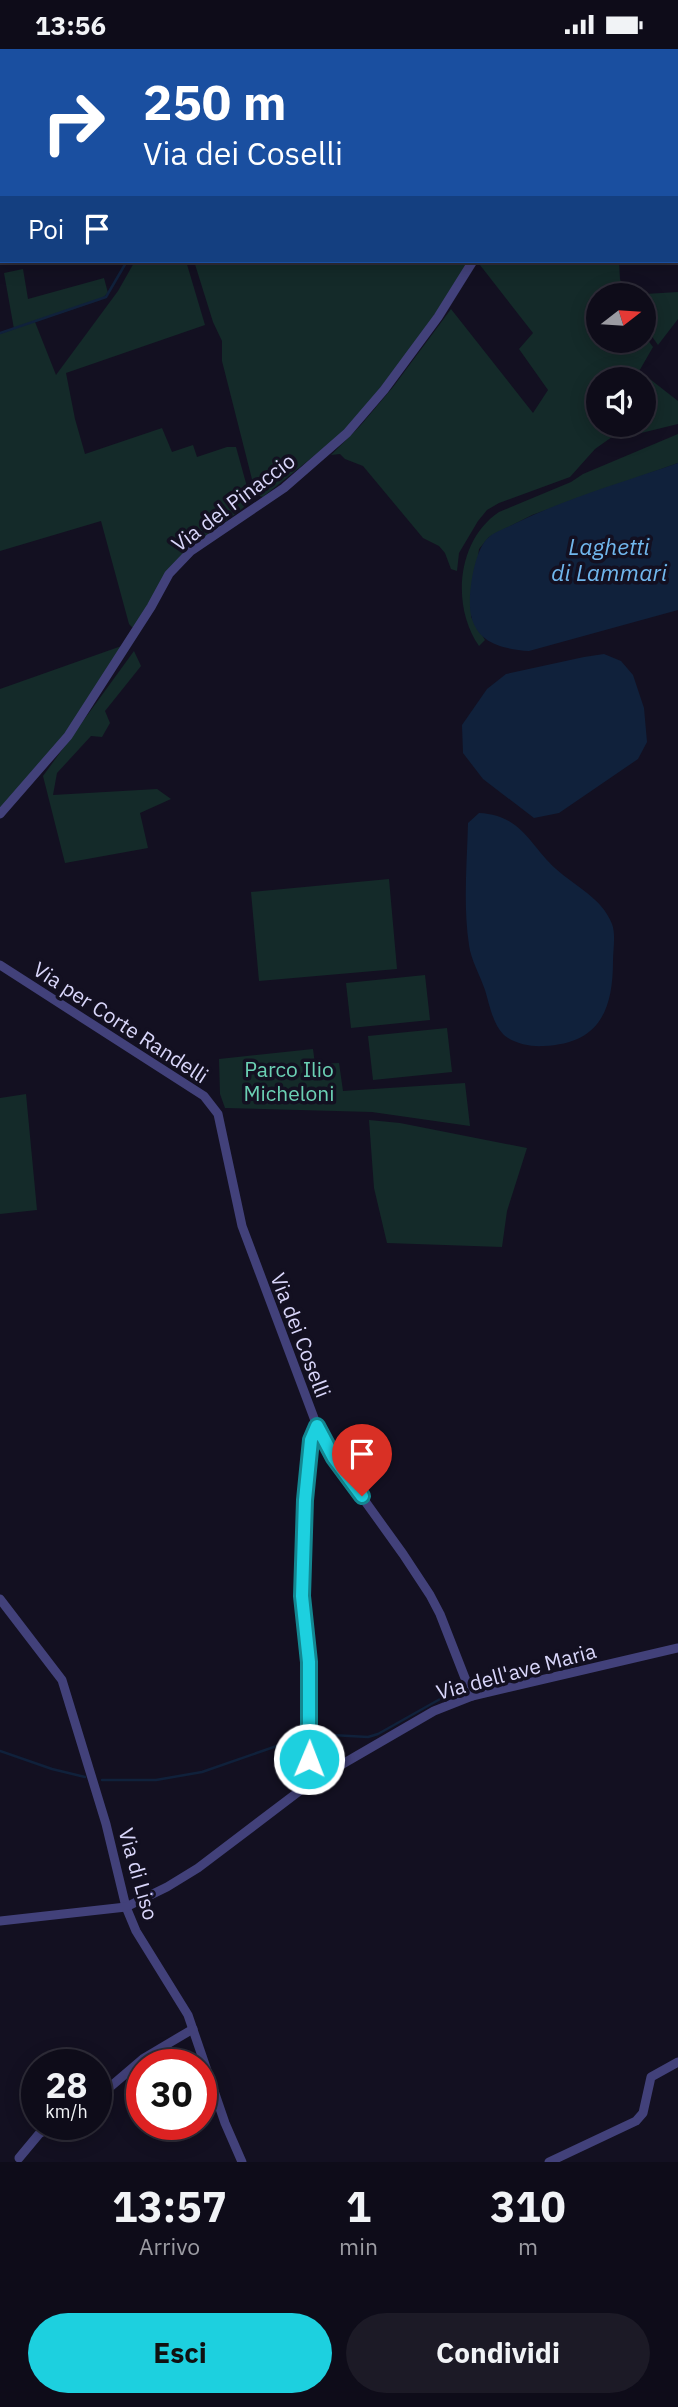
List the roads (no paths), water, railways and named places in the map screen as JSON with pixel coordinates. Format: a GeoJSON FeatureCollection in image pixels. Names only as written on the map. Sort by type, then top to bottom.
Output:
{"type":"FeatureCollection","features":[{"type":"Feature","properties":{"kind":"street","name":"Via del Pinaccio"},"geometry":{"type":"LineString","coordinates":[[0,814],[68,736],[151,607],[169,574],[191,551],[284,488],[347,433],[384,390],[438,317],[472,263]]}},
{"type":"Feature","properties":{"kind":"street","name":"Via per Corte Randelli"},"geometry":{"type":"LineString","coordinates":[[0,965],[204,1096],[218,1114]]}},
{"type":"Feature","properties":{"kind":"street","name":"Via dei Coselli"},"geometry":{"type":"LineString","coordinates":[[218,1114],[242,1226],[317,1426],[334,1458],[430,1595],[472,1696]]}},
{"type":"Feature","properties":{"kind":"street"},"geometry":{"type":"LineString","coordinates":[[310,1783],[309,1662],[302,1596],[305,1500],[311,1440],[317,1426]]}},
{"type":"Feature","properties":{"kind":"street","name":"Via di Liso"},"geometry":{"type":"LineString","coordinates":[[0,1599],[62,1680],[106,1824],[126,1907],[136,1931],[188,2015],[225,2123],[242,2162]]}},
{"type":"Feature","properties":{"kind":"street","name":"Via dell'ave Maria"},"geometry":{"type":"LineString","coordinates":[[0,1921],[126,1907],[198,1868],[310,1783],[414,1721],[472,1696],[678,1648]]}},
{"type":"Feature","properties":{"kind":"street"},"geometry":{"type":"LineString","coordinates":[[112,2085],[144,2058],[193,2029]]}},
{"type":"Feature","properties":{"kind":"street"},"geometry":{"type":"LineString","coordinates":[[549,2162],[636,2121],[643,2113],[651,2077],[678,2062]]}},
{"type":"Feature","properties":{"kind":"street"},"geometry":{"type":"LineString","coordinates":[[19,2158],[34,2140]]}},
{"type":"Feature","properties":{"kind":"water","name":"Laghetti di Lammari"},"geometry":{"type":"Polygon","coordinates":[[[678,463],[678,610],[529,651],[501,646],[485,639],[479,633],[471,615],[471,586],[479,553],[491,536],[555,506],[678,463]]]}},
{"type":"Feature","properties":{"kind":"water"},"geometry":{"type":"Polygon","coordinates":[[[604,654],[621,661],[633,675],[644,708],[647,742],[638,759],[559,813],[534,818],[483,779],[463,753],[462,725],[487,689],[506,674],[604,654]]]}},
{"type":"Feature","properties":{"kind":"water"},"geometry":{"type":"Polygon","coordinates":[[[479,813],[494,815],[515,825],[556,869],[602,907],[612,924],[614,942],[610,996],[599,1022],[577,1039],[543,1046],[522,1044],[503,1034],[494,1019],[472,956],[467,930],[468,823],[479,813]]]}},
{"type":"Feature","properties":{"kind":"waterway"},"geometry":{"type":"LineString","coordinates":[[0,333],[106,297],[126,263]]}},
{"type":"Feature","properties":{"kind":"waterway"},"geometry":{"type":"LineString","coordinates":[[331,1735],[368,1737],[378,1734],[449,1694]]}},
{"type":"Feature","properties":{"kind":"waterway"},"geometry":{"type":"LineString","coordinates":[[102,1780],[156,1780],[202,1772],[297,1739]]}},
{"type":"Feature","properties":{"kind":"waterway"},"geometry":{"type":"LineString","coordinates":[[0,1751],[85,1777]]}},
{"type":"Feature","properties":{"kind":"park label","name":"Parco Ilio Micheloni"},"geometry":{"type":"Point","coordinates":[289,1081]}}]}
